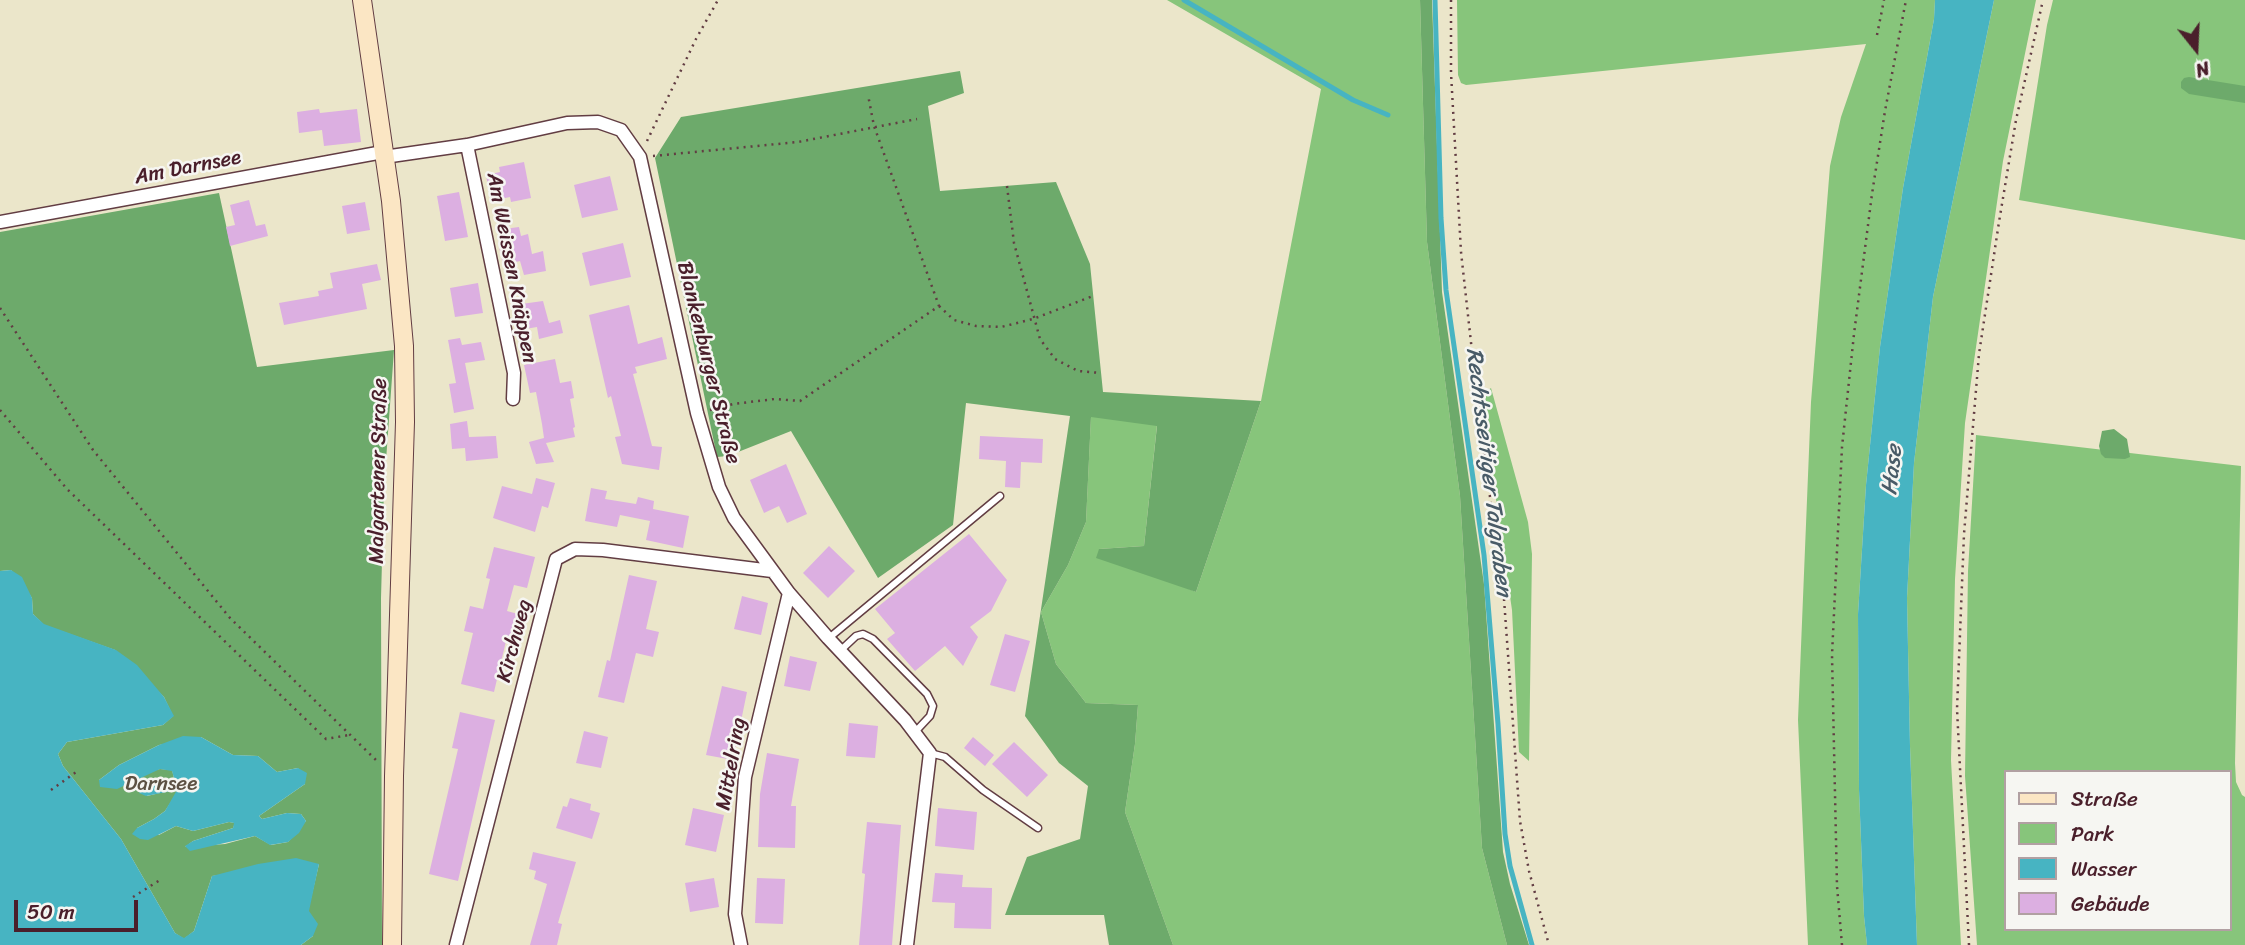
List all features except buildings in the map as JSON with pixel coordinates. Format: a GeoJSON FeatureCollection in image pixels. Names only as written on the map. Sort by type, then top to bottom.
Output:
{"type":"FeatureCollection","features":[{"type":"Feature","properties":{"kind":"street","name":"Malgartener Straße"},"geometry":{"type":"LineString","coordinates":[[362,0],[391,201],[404,346],[405,409],[392,945]]}},
{"type":"Feature","properties":{"kind":"street","name":"Blankenburger Straße"},"geometry":{"type":"LineString","coordinates":[[384,155],[467,145],[567,124],[598,122],[621,130],[640,157],[697,413],[719,487],[734,518],[789,593],[930,752]]}},
{"type":"Feature","properties":{"kind":"street","name":"Am Weissen Knäppen"},"geometry":{"type":"LineString","coordinates":[[467,145],[514,373],[513,399]]}},
{"type":"Feature","properties":{"kind":"street","name":"Am Darnsee"},"geometry":{"type":"LineString","coordinates":[[0,222],[384,155]]}},
{"type":"Feature","properties":{"kind":"street","name":"Kirchweg"},"geometry":{"type":"LineString","coordinates":[[456,945],[556,559],[575,549],[603,550],[772,571]]}},
{"type":"Feature","properties":{"kind":"street","name":"Mittelring"},"geometry":{"type":"LineString","coordinates":[[741,945],[735,914],[745,777],[789,593]]}},
{"type":"Feature","properties":{"kind":"street"},"geometry":{"type":"LineString","coordinates":[[907,945],[930,752]]}},
{"type":"Feature","properties":{"kind":"lane"},"geometry":{"type":"LineString","coordinates":[[828,638],[1000,496]]}},
{"type":"Feature","properties":{"kind":"lane"},"geometry":{"type":"LineString","coordinates":[[839,651],[856,636],[863,634],[873,639],[927,694],[933,706],[930,716],[915,732]]}},
{"type":"Feature","properties":{"kind":"lane"},"geometry":{"type":"LineString","coordinates":[[930,752],[945,757],[983,790],[1038,828]]}},
{"type":"Feature","properties":{"kind":"path"},"geometry":{"type":"LineString","coordinates":[[640,157],[696,39],[718,0]]}},
{"type":"Feature","properties":{"kind":"path"},"geometry":{"type":"LineString","coordinates":[[1451,0],[1451,73],[1461,252],[1480,424],[1504,599],[1520,821],[1528,871],[1549,945]]}},
{"type":"Feature","properties":{"kind":"path"},"geometry":{"type":"LineString","coordinates":[[1877,35],[1884,0]]}},
{"type":"Feature","properties":{"kind":"path"},"geometry":{"type":"LineString","coordinates":[[1842,945],[1837,886],[1832,655],[1842,447],[1870,208],[1906,0]]}},
{"type":"Feature","properties":{"kind":"path"},"geometry":{"type":"LineString","coordinates":[[1969,945],[1957,709],[1964,534],[1979,354],[2016,120],[2043,0]]}},
{"type":"Feature","properties":{"kind":"path"},"geometry":{"type":"LineString","coordinates":[[868,95],[874,126],[939,306],[954,320],[976,326],[1001,327],[1033,319],[1093,296]]}},
{"type":"Feature","properties":{"kind":"path"},"geometry":{"type":"LineString","coordinates":[[640,157],[798,142],[917,119]]}},
{"type":"Feature","properties":{"kind":"path"},"geometry":{"type":"LineString","coordinates":[[1007,186],[1013,243],[1040,340],[1055,359],[1078,371],[1101,373]]}},
{"type":"Feature","properties":{"kind":"path"},"geometry":{"type":"LineString","coordinates":[[697,413],[733,404],[775,399],[800,401],[939,306]]}},
{"type":"Feature","properties":{"kind":"path"},"geometry":{"type":"LineString","coordinates":[[0,308],[93,450],[230,618],[394,776]]}},
{"type":"Feature","properties":{"kind":"path"},"geometry":{"type":"LineString","coordinates":[[0,410],[67,489],[326,739],[350,734]]}},
{"type":"Feature","properties":{"kind":"path"},"geometry":{"type":"LineString","coordinates":[[51,790],[79,769]]}},
{"type":"Feature","properties":{"kind":"path"},"geometry":{"type":"LineString","coordinates":[[133,897],[160,880]]}},
{"type":"Feature","properties":{"kind":"green space"},"geometry":{"type":"Polygon","coordinates":[[[1167,0],[1420,0],[1427,242],[1460,496],[1482,848],[1507,945],[1173,945],[1125,812],[1138,705],[1086,703],[1056,664],[1041,612],[1068,565],[1086,522],[1091,416],[1157,425],[1144,546],[1099,549],[1196,592],[1261,401],[1321,89],[1167,0]]]}},
{"type":"Feature","properties":{"kind":"green space"},"geometry":{"type":"Polygon","coordinates":[[[1420,0],[1432,0],[1442,292],[1484,584],[1503,852],[1529,945],[1507,945],[1482,848],[1460,496],[1427,242],[1420,0]]]}},
{"type":"Feature","properties":{"kind":"green space"},"geometry":{"type":"Polygon","coordinates":[[[1457,0],[1935,0],[1934,19],[1903,188],[1880,347],[1866,485],[1858,614],[1859,790],[1867,945],[1808,945],[1798,720],[1811,402],[1830,166],[1841,117],[1866,44],[1466,85],[1461,83],[1458,75],[1457,0]]]}},
{"type":"Feature","properties":{"kind":"green space"},"geometry":{"type":"Polygon","coordinates":[[[1994,0],[2036,0],[2003,161],[1965,423],[1955,579],[1951,760],[1961,945],[1917,945],[1907,598],[1914,463],[1933,297],[1994,0]]]}},
{"type":"Feature","properties":{"kind":"green space"},"geometry":{"type":"Polygon","coordinates":[[[2053,0],[2245,0],[2245,240],[2019,200],[2053,0]]]}},
{"type":"Feature","properties":{"kind":"green space"},"geometry":{"type":"Polygon","coordinates":[[[960,71],[964,93],[928,106],[940,191],[1056,182],[1090,264],[1103,392],[1261,401],[1196,592],[1096,558],[1099,549],[1144,546],[1157,426],[1091,417],[1086,522],[1068,565],[1041,612],[1056,664],[1086,703],[1138,705],[1125,812],[1173,945],[1109,945],[1104,915],[1005,915],[1027,857],[1080,839],[1088,786],[1059,763],[1025,716],[1070,416],[966,403],[953,525],[878,578],[791,431],[728,456],[717,457],[655,158],[681,117],[960,71]]]}},
{"type":"Feature","properties":{"kind":"green space"},"geometry":{"type":"Polygon","coordinates":[[[2189,77],[2245,86],[2245,103],[2189,94],[2181,88],[2181,82],[2189,77]]]}},
{"type":"Feature","properties":{"kind":"green space"},"geometry":{"type":"Polygon","coordinates":[[[219,193],[257,367],[394,350],[384,488],[381,598],[382,945],[301,945],[313,936],[308,911],[319,864],[212,876],[194,931],[184,939],[175,933],[121,839],[63,766],[58,754],[67,742],[163,725],[173,716],[164,697],[115,650],[44,625],[33,614],[32,598],[11,570],[0,571],[0,232],[219,193]],[[201,737],[159,745],[119,765],[99,780],[160,769],[172,770],[174,778],[143,788],[147,796],[177,789],[165,811],[137,828],[159,835],[176,826],[193,831],[229,822],[235,823],[233,828],[193,841],[185,847],[225,844],[255,836],[271,845],[288,842],[306,821],[301,814],[287,813],[262,819],[259,816],[305,784],[298,768],[277,772],[258,756],[233,755],[201,737]]]}},
{"type":"Feature","properties":{"kind":"green space"},"geometry":{"type":"Polygon","coordinates":[[[1491,388],[1528,522],[1532,554],[1529,761],[1519,752],[1512,610],[1481,396],[1491,388]]]}},
{"type":"Feature","properties":{"kind":"green space"},"geometry":{"type":"Polygon","coordinates":[[[2114,429],[2127,439],[2130,457],[2105,458],[2101,454],[2099,446],[2102,431],[2114,429]]]}},
{"type":"Feature","properties":{"kind":"green space"},"geometry":{"type":"Polygon","coordinates":[[[1976,435],[2241,466],[2235,763],[2236,782],[2245,797],[2245,945],[1977,945],[1965,776],[1968,571],[1976,435]]]}},
{"type":"Feature","properties":{"kind":"water","name":"Hase"},"geometry":{"type":"Polygon","coordinates":[[[1935,0],[1994,0],[1933,297],[1914,463],[1907,598],[1917,945],[1867,945],[1859,790],[1858,614],[1866,485],[1880,347],[1903,188],[1934,19],[1935,0]]]}},
{"type":"Feature","properties":{"kind":"water","name":"Darnsee"},"geometry":{"type":"Polygon","coordinates":[[[11,570],[22,577],[32,598],[33,614],[44,624],[116,650],[137,665],[164,697],[174,716],[163,725],[67,742],[58,754],[63,766],[121,839],[175,933],[184,938],[194,931],[212,876],[296,858],[319,864],[309,911],[318,924],[313,936],[301,945],[0,945],[0,571],[11,570]]]}},
{"type":"Feature","properties":{"kind":"water"},"geometry":{"type":"Polygon","coordinates":[[[183,736],[201,737],[233,755],[258,756],[277,772],[298,768],[307,773],[305,784],[259,816],[262,819],[287,813],[301,814],[306,821],[299,833],[288,842],[270,845],[255,836],[190,851],[185,846],[233,828],[234,823],[193,831],[176,826],[148,840],[132,834],[165,811],[177,790],[146,796],[139,793],[143,788],[174,778],[172,771],[160,769],[117,789],[100,787],[99,780],[119,765],[183,736]]]}},
{"type":"Feature","properties":{"kind":"waterway"},"geometry":{"type":"LineString","coordinates":[[1184,0],[1353,100],[1388,115]]}},
{"type":"Feature","properties":{"kind":"waterway","name":"Rechtsseitiger Talgraben"},"geometry":{"type":"LineString","coordinates":[[1435,0],[1441,218],[1446,290],[1484,555],[1505,834],[1510,866],[1532,945]]}}]}
